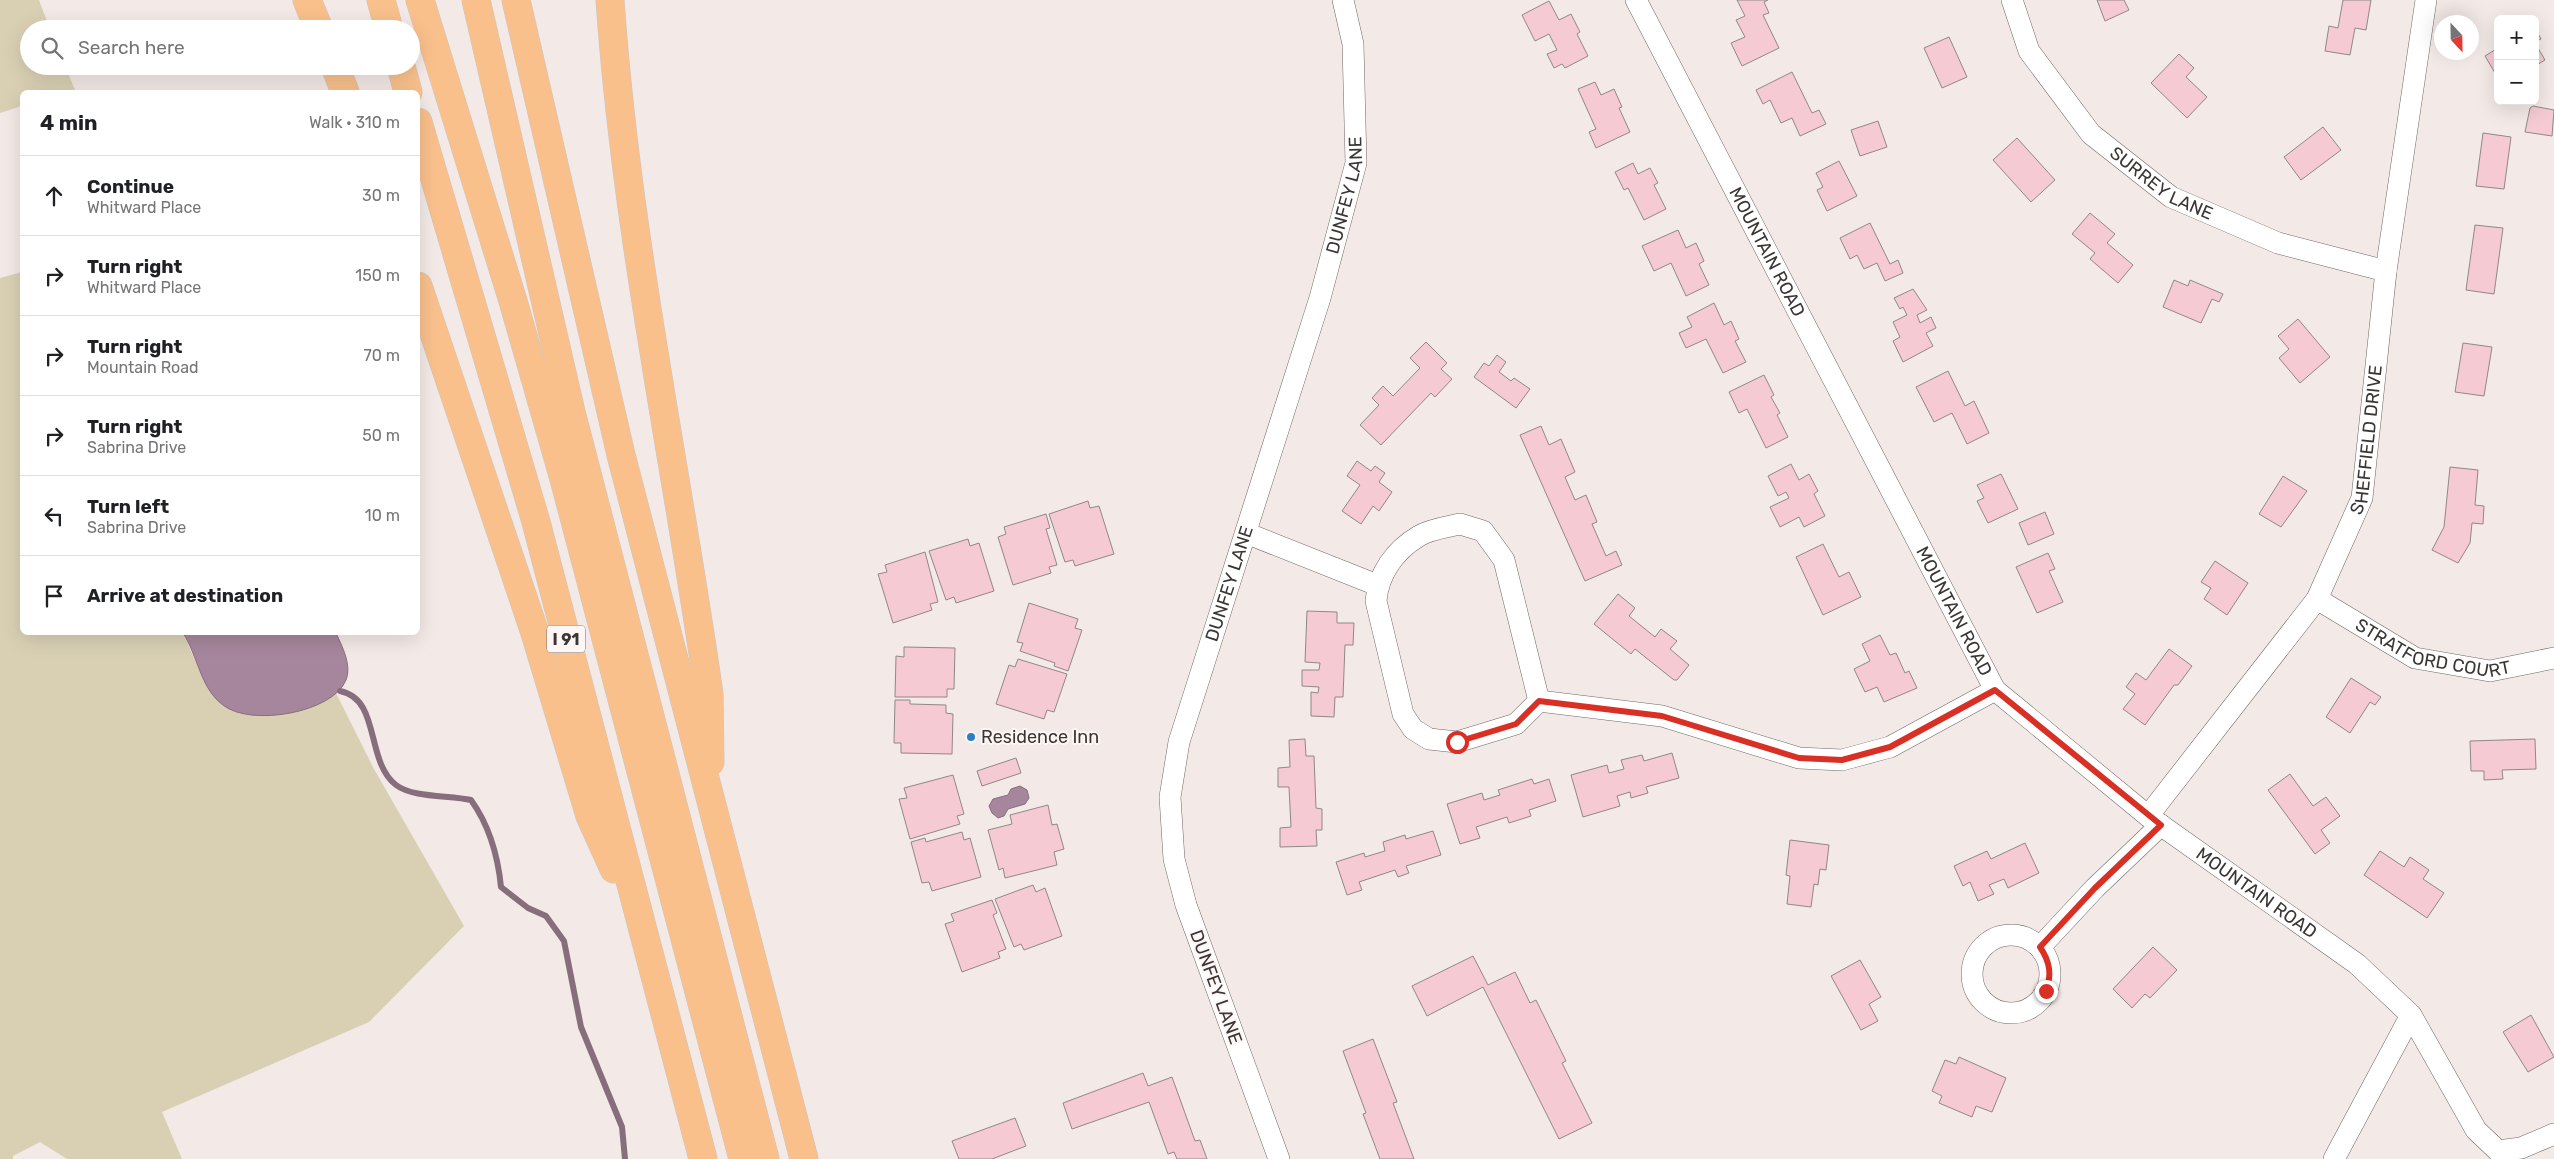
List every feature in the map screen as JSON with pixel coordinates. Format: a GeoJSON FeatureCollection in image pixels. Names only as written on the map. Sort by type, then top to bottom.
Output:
{"type":"FeatureCollection","features":[{"type":"Feature","properties":{"kind":"highway"},"geometry":{"type":"LineString","coordinates":[[307,0],[316,20]]}},
{"type":"Feature","properties":{"kind":"highway"},"geometry":{"type":"LineString","coordinates":[[381,0],[387,20]]}},
{"type":"Feature","properties":{"kind":"highway"},"geometry":{"type":"LineString","coordinates":[[420,0],[564,479],[742,1159]]}},
{"type":"Feature","properties":{"kind":"highway"},"geometry":{"type":"LineString","coordinates":[[476,0],[573,421],[765,1159]]}},
{"type":"Feature","properties":{"kind":"highway"},"geometry":{"type":"LineString","coordinates":[[516,0],[618,446],[804,1159]]}},
{"type":"Feature","properties":{"kind":"highway"},"geometry":{"type":"LineString","coordinates":[[610,0],[618,94],[634,225],[709,694],[710,747],[708,791]]}},
{"type":"Feature","properties":{"kind":"highway"},"geometry":{"type":"LineString","coordinates":[[338,75],[344,90]]}},
{"type":"Feature","properties":{"kind":"highway"},"geometry":{"type":"LineString","coordinates":[[403,75],[407,90]]}},
{"type":"Feature","properties":{"kind":"highway","name":"I 91"},"geometry":{"type":"LineString","coordinates":[[420,129],[533,513],[703,1159]]}},
{"type":"Feature","properties":{"kind":"highway"},"geometry":{"type":"LineString","coordinates":[[420,292],[535,633],[590,816],[610,860],[635,902]]}},
{"type":"Feature","properties":{"kind":"street","name":"DUNFEY LANE"},"geometry":{"type":"LineString","coordinates":[[1279,1159],[1186,905],[1174,858],[1170,824],[1170,797],[1179,742],[1320,298],[1356,163],[1353,44],[1343,0]]}},
{"type":"Feature","properties":{"kind":"street","name":"MOUNTAIN ROAD"},"geometry":{"type":"LineString","coordinates":[[1636,0],[1995,690],[2154,820],[2358,964],[2412,1015],[2476,1130],[2498,1151],[2521,1148],[2554,1134]]}},
{"type":"Feature","properties":{"kind":"street","name":"SURREY LANE"},"geometry":{"type":"LineString","coordinates":[[2012,0],[2029,52],[2091,134],[2171,197],[2278,243],[2386,271]]}},
{"type":"Feature","properties":{"kind":"street","name":"SHEFFIELD DRIVE"},"geometry":{"type":"LineString","coordinates":[[2040,947],[2095,888],[2154,820],[2318,600],[2362,498],[2386,271],[2426,0]]}},
{"type":"Feature","properties":{"kind":"street"},"geometry":{"type":"LineString","coordinates":[[1460,524],[1483,531],[1504,560],[1539,701],[1516,724],[1457,742],[1428,740],[1413,729],[1403,714],[1376,601],[1377,585],[1388,563],[1419,535],[1460,524]]}},
{"type":"Feature","properties":{"kind":"street"},"geometry":{"type":"LineString","coordinates":[[1246,533],[1377,585]]}},
{"type":"Feature","properties":{"kind":"street","name":"STRATFORD COURT"},"geometry":{"type":"LineString","coordinates":[[2318,600],[2414,658],[2490,671],[2554,658]]}},
{"type":"Feature","properties":{"kind":"street"},"geometry":{"type":"LineString","coordinates":[[1539,701],[1662,716],[1799,758],[1842,760],[1890,747],[1995,690]]}},
{"type":"Feature","properties":{"kind":"street"},"geometry":{"type":"LineString","coordinates":[[2334,1159],[2412,1015]]}},
{"type":"Feature","properties":{"kind":"shaded area"},"geometry":{"type":"Polygon","coordinates":[[[0,0],[39,0],[47,20],[20,20],[20,75],[69,75],[75,90],[20,90],[20,107],[0,113],[0,0]]]}},
{"type":"Feature","properties":{"kind":"shaded area"},"geometry":{"type":"Polygon","coordinates":[[[20,273],[20,635],[184,635],[204,681],[305,709],[336,693],[374,769],[464,926],[369,1022],[162,1112],[182,1159],[67,1159],[40,1142],[13,1156],[13,1159],[0,1159],[0,278],[20,273]]]}},
{"type":"Feature","properties":{"kind":"shaded area"},"geometry":{"type":"Polygon","coordinates":[[[184,635],[337,635],[347,662],[348,674],[338,691],[325,701],[308,708],[290,713],[270,715],[252,715],[236,712],[223,705],[209,690],[184,635]]]}},
{"type":"Feature","properties":{"kind":"shaded area"},"geometry":{"type":"Polygon","coordinates":[[[1020,786],[1027,790],[1029,798],[1025,804],[1008,809],[1004,816],[998,818],[992,813],[989,806],[993,799],[1008,795],[1011,789],[1020,786]]]}},
{"type":"Feature","properties":{"kind":"building"},"geometry":{"type":"Polygon","coordinates":[[[1737,0],[1768,0],[1764,2],[1769,13],[1763,15],[1779,48],[1742,66],[1731,43],[1745,37],[1736,20],[1745,16],[1737,0]]]}},
{"type":"Feature","properties":{"kind":"building"},"geometry":{"type":"Polygon","coordinates":[[[2097,0],[2124,0],[2129,10],[2105,21],[2097,0]]]}},
{"type":"Feature","properties":{"kind":"building"},"geometry":{"type":"Polygon","coordinates":[[[2343,0],[2371,0],[2366,30],[2355,28],[2350,55],[2325,51],[2329,26],[2338,28],[2343,0]]]}},
{"type":"Feature","properties":{"kind":"building"},"geometry":{"type":"Polygon","coordinates":[[[1549,1],[1559,20],[1571,14],[1580,32],[1577,34],[1588,56],[1565,68],[1562,64],[1554,68],[1547,54],[1557,50],[1549,34],[1535,41],[1522,15],[1549,1]]]}},
{"type":"Feature","properties":{"kind":"building"},"geometry":{"type":"Polygon","coordinates":[[[1949,37],[1967,77],[1942,88],[1924,48],[1949,37]]]}},
{"type":"Feature","properties":{"kind":"building"},"geometry":{"type":"Polygon","coordinates":[[[2494,50],[2494,71],[2485,56],[2494,50]]]}},
{"type":"Feature","properties":{"kind":"building"},"geometry":{"type":"Polygon","coordinates":[[[2539,50],[2545,60],[2539,64],[2539,50]]]}},
{"type":"Feature","properties":{"kind":"building"},"geometry":{"type":"Polygon","coordinates":[[[2179,54],[2194,68],[2186,77],[2207,97],[2187,118],[2151,83],[2179,54]]]}},
{"type":"Feature","properties":{"kind":"building"},"geometry":{"type":"Polygon","coordinates":[[[1792,72],[1812,113],[1819,110],[1826,124],[1800,136],[1792,118],[1781,123],[1770,100],[1763,104],[1756,90],[1792,72]]]}},
{"type":"Feature","properties":{"kind":"building"},"geometry":{"type":"Polygon","coordinates":[[[1595,82],[1601,95],[1614,89],[1622,107],[1619,108],[1630,132],[1596,148],[1589,132],[1596,129],[1578,89],[1595,82]]]}},
{"type":"Feature","properties":{"kind":"building"},"geometry":{"type":"Polygon","coordinates":[[[2533,106],[2554,110],[2552,136],[2525,132],[2530,108],[2533,106]]]}},
{"type":"Feature","properties":{"kind":"building"},"geometry":{"type":"Polygon","coordinates":[[[1878,121],[1887,147],[1860,156],[1851,130],[1878,121]]]}},
{"type":"Feature","properties":{"kind":"building"},"geometry":{"type":"Polygon","coordinates":[[[2323,127],[2341,150],[2301,180],[2284,157],[2323,127]]]}},
{"type":"Feature","properties":{"kind":"building"},"geometry":{"type":"Polygon","coordinates":[[[2483,133],[2511,137],[2504,189],[2476,186],[2483,133]]]}},
{"type":"Feature","properties":{"kind":"building"},"geometry":{"type":"Polygon","coordinates":[[[2017,138],[2055,180],[2031,202],[1993,160],[2017,138]]]}},
{"type":"Feature","properties":{"kind":"building"},"geometry":{"type":"Polygon","coordinates":[[[1839,161],[1857,196],[1827,211],[1817,190],[1823,187],[1816,173],[1839,161]]]}},
{"type":"Feature","properties":{"kind":"building"},"geometry":{"type":"Polygon","coordinates":[[[1633,163],[1638,174],[1650,168],[1658,183],[1654,185],[1666,209],[1644,220],[1628,188],[1624,190],[1615,172],[1633,163]]]}},
{"type":"Feature","properties":{"kind":"building"},"geometry":{"type":"Polygon","coordinates":[[[2090,213],[2115,234],[2107,243],[2133,265],[2118,283],[2090,259],[2095,253],[2072,234],[2090,213]]]}},
{"type":"Feature","properties":{"kind":"building"},"geometry":{"type":"Polygon","coordinates":[[[1870,223],[1890,264],[1898,260],[1903,273],[1885,281],[1877,263],[1864,269],[1857,255],[1850,259],[1840,238],[1870,223]]]}},
{"type":"Feature","properties":{"kind":"building"},"geometry":{"type":"Polygon","coordinates":[[[2475,225],[2503,228],[2494,294],[2466,290],[2475,225]]]}},
{"type":"Feature","properties":{"kind":"building"},"geometry":{"type":"Polygon","coordinates":[[[1678,230],[1686,248],[1696,243],[1704,261],[1699,264],[1709,285],[1686,296],[1671,263],[1654,271],[1642,246],[1678,230]]]}},
{"type":"Feature","properties":{"kind":"building"},"geometry":{"type":"Polygon","coordinates":[[[2174,280],[2188,286],[2190,280],[2223,294],[2219,302],[2212,299],[2201,323],[2163,307],[2174,280]]]}},
{"type":"Feature","properties":{"kind":"building"},"geometry":{"type":"Polygon","coordinates":[[[1913,289],[1927,310],[1917,315],[1920,323],[1931,317],[1936,328],[1926,333],[1933,346],[1903,362],[1893,341],[1900,337],[1893,322],[1907,315],[1903,307],[1900,309],[1894,298],[1913,289]]]}},
{"type":"Feature","properties":{"kind":"building"},"geometry":{"type":"Polygon","coordinates":[[[1714,303],[1724,325],[1731,321],[1739,339],[1735,341],[1746,362],[1723,373],[1706,339],[1686,348],[1679,333],[1692,327],[1687,317],[1714,303]]]}},
{"type":"Feature","properties":{"kind":"building"},"geometry":{"type":"Polygon","coordinates":[[[2298,319],[2330,357],[2300,383],[2279,358],[2289,349],[2278,336],[2298,319]]]}},
{"type":"Feature","properties":{"kind":"building"},"geometry":{"type":"Polygon","coordinates":[[[1426,342],[1447,363],[1441,369],[1452,379],[1435,397],[1431,393],[1381,445],[1360,425],[1379,405],[1372,398],[1383,386],[1393,396],[1420,368],[1410,358],[1426,342]]]}},
{"type":"Feature","properties":{"kind":"building"},"geometry":{"type":"Polygon","coordinates":[[[2463,343],[2492,347],[2484,396],[2455,392],[2463,343]]]}},
{"type":"Feature","properties":{"kind":"building"},"geometry":{"type":"Polygon","coordinates":[[[1497,355],[1506,362],[1499,372],[1511,381],[1514,378],[1530,389],[1516,408],[1474,377],[1484,363],[1489,366],[1497,355]]]}},
{"type":"Feature","properties":{"kind":"building"},"geometry":{"type":"Polygon","coordinates":[[[1948,371],[1965,406],[1974,401],[1989,433],[1967,444],[1952,413],[1934,422],[1916,387],[1948,371]]]}},
{"type":"Feature","properties":{"kind":"building"},"geometry":{"type":"Polygon","coordinates":[[[1764,375],[1774,395],[1771,397],[1780,413],[1777,415],[1788,437],[1766,448],[1747,409],[1739,413],[1729,392],[1764,375]]]}},
{"type":"Feature","properties":{"kind":"building"},"geometry":{"type":"Polygon","coordinates":[[[1541,426],[1549,445],[1561,439],[1575,472],[1565,477],[1575,500],[1586,495],[1597,522],[1592,524],[1606,556],[1616,551],[1622,565],[1585,581],[1520,435],[1541,426]]]}},
{"type":"Feature","properties":{"kind":"building"},"geometry":{"type":"Polygon","coordinates":[[[1357,461],[1371,471],[1375,466],[1385,473],[1379,482],[1392,492],[1379,511],[1373,506],[1361,524],[1342,511],[1360,485],[1347,476],[1357,461]]]}},
{"type":"Feature","properties":{"kind":"building"},"geometry":{"type":"Polygon","coordinates":[[[1791,464],[1799,480],[1809,474],[1818,491],[1814,494],[1825,516],[1804,527],[1799,517],[1780,527],[1770,507],[1789,498],[1786,492],[1778,496],[1768,476],[1791,464]]]}},
{"type":"Feature","properties":{"kind":"building"},"geometry":{"type":"Polygon","coordinates":[[[2450,467],[2478,470],[2475,505],[2484,506],[2483,524],[2472,523],[2470,543],[2458,563],[2432,550],[2444,527],[2450,467]]]}},
{"type":"Feature","properties":{"kind":"building"},"geometry":{"type":"Polygon","coordinates":[[[2001,474],[2018,509],[1988,523],[1977,501],[1984,498],[1977,485],[2001,474]]]}},
{"type":"Feature","properties":{"kind":"building"},"geometry":{"type":"Polygon","coordinates":[[[2283,476],[2307,491],[2281,527],[2259,514],[2283,476]]]}},
{"type":"Feature","properties":{"kind":"building"},"geometry":{"type":"Polygon","coordinates":[[[1088,501],[1090,508],[1099,506],[1114,554],[1075,566],[1073,560],[1065,562],[1049,514],[1088,501]]]}},
{"type":"Feature","properties":{"kind":"building"},"geometry":{"type":"Polygon","coordinates":[[[2045,512],[2054,534],[2028,545],[2019,523],[2045,512]]]}},
{"type":"Feature","properties":{"kind":"building"},"geometry":{"type":"Polygon","coordinates":[[[1046,514],[1050,528],[1046,529],[1057,565],[1049,567],[1051,573],[1013,585],[998,537],[1006,534],[1004,527],[1046,514]]]}},
{"type":"Feature","properties":{"kind":"building"},"geometry":{"type":"Polygon","coordinates":[[[968,539],[970,546],[979,543],[994,591],[956,603],[954,597],[946,600],[929,551],[968,539]]]}},
{"type":"Feature","properties":{"kind":"building"},"geometry":{"type":"Polygon","coordinates":[[[1823,544],[1839,577],[1849,572],[1861,597],[1823,615],[1796,557],[1823,544]]]}},
{"type":"Feature","properties":{"kind":"building"},"geometry":{"type":"Polygon","coordinates":[[[925,552],[938,602],[930,604],[932,610],[893,623],[878,574],[887,572],[885,565],[925,552]]]}},
{"type":"Feature","properties":{"kind":"building"},"geometry":{"type":"Polygon","coordinates":[[[2048,553],[2055,569],[2049,571],[2063,602],[2037,613],[2016,567],[2048,553]]]}},
{"type":"Feature","properties":{"kind":"building"},"geometry":{"type":"Polygon","coordinates":[[[2215,561],[2248,583],[2227,615],[2204,599],[2211,588],[2201,582],[2215,561]]]}},
{"type":"Feature","properties":{"kind":"building"},"geometry":{"type":"Polygon","coordinates":[[[1618,594],[1635,608],[1629,616],[1655,637],[1661,629],[1677,641],[1670,649],[1689,665],[1677,680],[1674,680],[1635,649],[1631,654],[1594,624],[1618,594]]]}},
{"type":"Feature","properties":{"kind":"building"},"geometry":{"type":"Polygon","coordinates":[[[1029,603],[1078,619],[1075,628],[1082,630],[1068,671],[1054,666],[1055,663],[1020,651],[1023,643],[1017,642],[1029,603]]]}},
{"type":"Feature","properties":{"kind":"building"},"geometry":{"type":"Polygon","coordinates":[[[1307,611],[1337,612],[1337,623],[1354,623],[1353,645],[1345,645],[1343,697],[1335,697],[1334,717],[1311,716],[1311,692],[1318,693],[1319,687],[1302,686],[1302,670],[1319,670],[1320,663],[1305,662],[1307,611]]]}},
{"type":"Feature","properties":{"kind":"building"},"geometry":{"type":"Polygon","coordinates":[[[1880,635],[1890,655],[1896,653],[1905,673],[1909,671],[1917,688],[1884,702],[1877,687],[1865,692],[1854,669],[1870,661],[1862,644],[1880,635]]]}},
{"type":"Feature","properties":{"kind":"building"},"geometry":{"type":"Polygon","coordinates":[[[904,647],[955,648],[954,689],[947,689],[947,697],[895,697],[896,656],[904,657],[904,647]]]}},
{"type":"Feature","properties":{"kind":"building"},"geometry":{"type":"Polygon","coordinates":[[[2169,649],[2192,666],[2178,685],[2174,685],[2145,725],[2123,709],[2135,694],[2126,687],[2136,673],[2146,680],[2169,649]]]}},
{"type":"Feature","properties":{"kind":"building"},"geometry":{"type":"Polygon","coordinates":[[[1018,659],[1067,674],[1054,712],[1047,710],[1044,719],[996,704],[1009,665],[1015,667],[1018,659]]]}},
{"type":"Feature","properties":{"kind":"building"},"geometry":{"type":"Polygon","coordinates":[[[2351,678],[2381,697],[2375,705],[2370,702],[2350,733],[2326,717],[2351,678]]]}},
{"type":"Feature","properties":{"kind":"building"},"geometry":{"type":"Polygon","coordinates":[[[895,700],[910,700],[910,704],[946,705],[946,713],[953,714],[952,754],[901,753],[901,743],[894,743],[895,700]]]}},
{"type":"Feature","properties":{"kind":"building"},"geometry":{"type":"Polygon","coordinates":[[[1305,739],[1306,756],[1314,756],[1316,808],[1322,809],[1322,830],[1316,830],[1317,846],[1280,847],[1280,828],[1291,827],[1289,787],[1278,787],[1278,768],[1290,767],[1289,740],[1305,739]]]}},
{"type":"Feature","properties":{"kind":"building"},"geometry":{"type":"Polygon","coordinates":[[[2535,739],[2536,769],[2502,770],[2503,779],[2484,780],[2484,771],[2471,771],[2470,741],[2535,739]]]}},
{"type":"Feature","properties":{"kind":"building"},"geometry":{"type":"Polygon","coordinates":[[[1672,753],[1679,778],[1646,787],[1648,793],[1631,798],[1630,792],[1617,796],[1620,806],[1583,817],[1571,775],[1607,765],[1609,773],[1624,769],[1621,760],[1642,755],[1644,761],[1672,753]]]}},
{"type":"Feature","properties":{"kind":"building"},"geometry":{"type":"Polygon","coordinates":[[[1016,758],[1021,773],[982,786],[977,771],[1016,758]]]}},
{"type":"Feature","properties":{"kind":"building"},"geometry":{"type":"Polygon","coordinates":[[[2290,774],[2313,806],[2326,797],[2340,816],[2321,830],[2330,843],[2315,854],[2268,790],[2290,774]]]}},
{"type":"Feature","properties":{"kind":"building"},"geometry":{"type":"Polygon","coordinates":[[[953,775],[964,814],[957,816],[960,824],[910,839],[899,799],[907,798],[904,788],[953,775]]]}},
{"type":"Feature","properties":{"kind":"building"},"geometry":{"type":"Polygon","coordinates":[[[1532,779],[1534,784],[1549,779],[1556,801],[1529,810],[1531,816],[1509,823],[1507,817],[1476,827],[1480,838],[1460,844],[1447,804],[1482,793],[1484,800],[1500,795],[1498,790],[1532,779]]]}},
{"type":"Feature","properties":{"kind":"building"},"geometry":{"type":"Polygon","coordinates":[[[1048,805],[1052,825],[1057,824],[1064,849],[1054,852],[1057,865],[1005,878],[1003,868],[999,870],[988,830],[1012,824],[1010,815],[1048,805]]]}},
{"type":"Feature","properties":{"kind":"building"},"geometry":{"type":"Polygon","coordinates":[[[1433,831],[1441,855],[1406,866],[1409,873],[1398,877],[1395,870],[1359,882],[1362,890],[1347,895],[1336,862],[1364,853],[1365,857],[1385,851],[1383,842],[1405,835],[1406,839],[1433,831]]]}},
{"type":"Feature","properties":{"kind":"building"},"geometry":{"type":"Polygon","coordinates":[[[962,832],[964,840],[970,838],[981,877],[932,891],[929,882],[922,883],[911,842],[925,838],[926,842],[962,832]]]}},
{"type":"Feature","properties":{"kind":"building"},"geometry":{"type":"Polygon","coordinates":[[[1790,840],[1829,845],[1826,870],[1820,869],[1818,885],[1814,884],[1811,907],[1787,904],[1790,876],[1786,875],[1790,840]]]}},
{"type":"Feature","properties":{"kind":"building"},"geometry":{"type":"Polygon","coordinates":[[[2025,843],[2039,873],[2008,888],[2004,879],[1989,885],[1994,894],[1978,901],[1970,882],[1963,886],[1954,866],[1987,851],[1991,859],[2025,843]]]}},
{"type":"Feature","properties":{"kind":"building"},"geometry":{"type":"Polygon","coordinates":[[[2380,851],[2404,867],[2410,857],[2429,870],[2423,879],[2444,893],[2427,918],[2364,875],[2380,851]]]}},
{"type":"Feature","properties":{"kind":"building"},"geometry":{"type":"Polygon","coordinates":[[[1033,885],[1036,892],[1045,888],[1062,936],[1024,950],[1021,944],[1014,947],[995,899],[1033,885]]]}},
{"type":"Feature","properties":{"kind":"building"},"geometry":{"type":"Polygon","coordinates":[[[992,900],[997,913],[993,915],[1006,949],[998,952],[1000,958],[962,972],[945,924],[954,921],[951,914],[992,900]]]}},
{"type":"Feature","properties":{"kind":"building"},"geometry":{"type":"Polygon","coordinates":[[[2153,947],[2177,970],[2150,998],[2145,994],[2132,1008],[2113,989],[2153,947]]]}},
{"type":"Feature","properties":{"kind":"building"},"geometry":{"type":"Polygon","coordinates":[[[1473,956],[1488,985],[1515,972],[1530,1003],[1536,1000],[1566,1061],[1562,1063],[1592,1123],[1559,1139],[1483,987],[1427,1016],[1412,986],[1473,956]]]}},
{"type":"Feature","properties":{"kind":"building"},"geometry":{"type":"Polygon","coordinates":[[[1860,960],[1881,997],[1869,1004],[1878,1021],[1861,1030],[1831,976],[1860,960]]]}},
{"type":"Feature","properties":{"kind":"building"},"geometry":{"type":"Polygon","coordinates":[[[2531,1015],[2554,1057],[2528,1072],[2503,1032],[2531,1015]]]}},
{"type":"Feature","properties":{"kind":"building"},"geometry":{"type":"Polygon","coordinates":[[[1373,1039],[1397,1102],[1393,1103],[1414,1159],[1380,1159],[1363,1114],[1366,1113],[1343,1051],[1373,1039]]]}},
{"type":"Feature","properties":{"kind":"building"},"geometry":{"type":"Polygon","coordinates":[[[1959,1057],[2006,1078],[1992,1112],[1976,1106],[1972,1117],[1939,1103],[1942,1096],[1932,1091],[1945,1060],[1956,1064],[1959,1057]]]}},
{"type":"Feature","properties":{"kind":"building"},"geometry":{"type":"Polygon","coordinates":[[[1143,1073],[1148,1086],[1172,1077],[1195,1141],[1200,1140],[1207,1159],[1177,1159],[1174,1152],[1168,1154],[1149,1102],[1072,1129],[1063,1103],[1143,1073]]]}},
{"type":"Feature","properties":{"kind":"building"},"geometry":{"type":"Polygon","coordinates":[[[1015,1118],[1026,1146],[992,1159],[959,1159],[952,1141],[1015,1118]]]}},
{"type":"Feature","properties":{"kind":"waterway"},"geometry":{"type":"LineString","coordinates":[[340,691],[353,696],[362,706],[368,718],[380,761],[386,774],[396,785],[412,792],[471,800],[483,820],[492,842],[498,864],[501,887],[528,908],[546,916],[564,941],[581,1027],[622,1127],[625,1159]]}},
{"type":"Feature","properties":{"kind":"place","name":"Residence Inn"},"geometry":{"type":"Point","coordinates":[971,737]}},
{"type":"Feature","properties":{"kind":"route"},"geometry":{"type":"LineString","coordinates":[[1457,742],[1516,724],[1539,701],[1662,716],[1799,758],[1842,760],[1890,747],[1995,690],[2161,825],[2095,888],[2040,947],[2050,968],[2050,980],[2046,991]]}}]}
